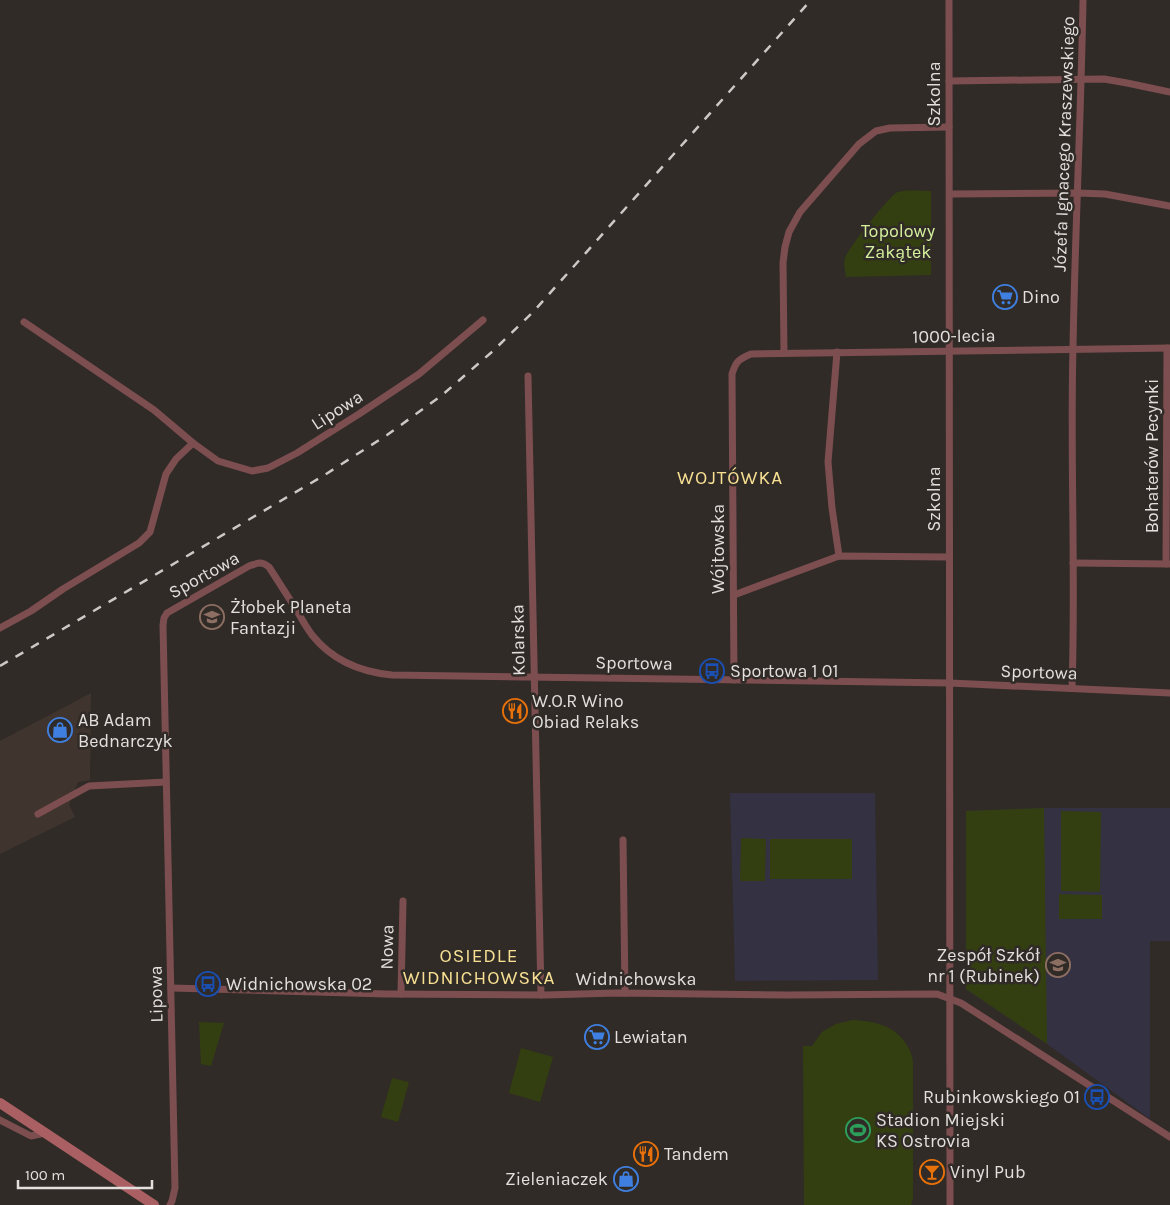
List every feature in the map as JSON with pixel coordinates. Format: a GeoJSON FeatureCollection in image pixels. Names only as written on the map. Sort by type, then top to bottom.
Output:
{"type":"FeatureCollection","features":[{"type":"Feature","properties":{"kind":"main road"},"geometry":{"type":"LineString","coordinates":[[0,1103],[154,1205]]}},
{"type":"Feature","properties":{"kind":"street","name":"Szkolna"},"geometry":{"type":"LineString","coordinates":[[949,0],[950,1205]]}},
{"type":"Feature","properties":{"kind":"street","name":"Józefa Ignacego Kraszewskiego"},"geometry":{"type":"LineString","coordinates":[[1072,688],[1073,349],[1083,0]]}},
{"type":"Feature","properties":{"kind":"street"},"geometry":{"type":"LineString","coordinates":[[949,81],[1104,79],[1170,92]]}},
{"type":"Feature","properties":{"kind":"street"},"geometry":{"type":"LineString","coordinates":[[784,353],[783,263],[789,232],[800,212],[859,144],[876,131],[890,128],[948,127]]}},
{"type":"Feature","properties":{"kind":"street"},"geometry":{"type":"LineString","coordinates":[[950,194],[1105,194],[1170,206]]}},
{"type":"Feature","properties":{"kind":"street","name":"Lipowa"},"geometry":{"type":"LineString","coordinates":[[24,322],[154,410],[193,443],[218,461],[252,471],[268,468],[298,453],[419,374],[483,320]]}},
{"type":"Feature","properties":{"kind":"street","name":"1000-lecia"},"geometry":{"type":"LineString","coordinates":[[739,359],[751,354],[784,353],[1168,348]]}},
{"type":"Feature","properties":{"kind":"street","name":"Bohaterów Pecynki"},"geometry":{"type":"LineString","coordinates":[[1168,348],[1168,564]]}},
{"type":"Feature","properties":{"kind":"street"},"geometry":{"type":"LineString","coordinates":[[837,352],[828,462],[838,556]]}},
{"type":"Feature","properties":{"kind":"street","name":"Wójtowska"},"geometry":{"type":"LineString","coordinates":[[734,680],[732,374],[734,366],[739,359]]}},
{"type":"Feature","properties":{"kind":"street","name":"Kolarska"},"geometry":{"type":"LineString","coordinates":[[528,376],[540,995]]}},
{"type":"Feature","properties":{"kind":"street"},"geometry":{"type":"LineString","coordinates":[[0,628],[31,611],[139,542],[150,532],[166,474],[176,459],[193,443]]}},
{"type":"Feature","properties":{"kind":"street"},"geometry":{"type":"LineString","coordinates":[[734,596],[838,556],[949,557]]}},
{"type":"Feature","properties":{"kind":"street","name":"Sportowa"},"geometry":{"type":"LineString","coordinates":[[164,618],[167,613],[249,566],[264,563],[269,567],[312,634],[326,650],[342,662],[376,674],[949,683],[1170,693]]}},
{"type":"Feature","properties":{"kind":"street"},"geometry":{"type":"LineString","coordinates":[[1073,563],[1168,564]]}},
{"type":"Feature","properties":{"kind":"street","name":"Lipowa"},"geometry":{"type":"LineString","coordinates":[[164,618],[176,1188],[170,1205]]}},
{"type":"Feature","properties":{"kind":"street"},"geometry":{"type":"LineString","coordinates":[[38,814],[89,786],[166,782]]}},
{"type":"Feature","properties":{"kind":"street"},"geometry":{"type":"LineString","coordinates":[[623,840],[625,994]]}},
{"type":"Feature","properties":{"kind":"street","name":"Nowa"},"geometry":{"type":"LineString","coordinates":[[401,994],[403,901]]}},
{"type":"Feature","properties":{"kind":"street","name":"Widnichowska"},"geometry":{"type":"LineString","coordinates":[[171,988],[401,994],[937,994],[961,1003],[1170,1137]]}},
{"type":"Feature","properties":{"kind":"street"},"geometry":{"type":"LineString","coordinates":[[0,1120],[31,1136],[45,1134]]}},
{"type":"Feature","properties":{"kind":"shaded area"},"geometry":{"type":"Polygon","coordinates":[[[91,693],[90,780],[78,782],[69,805],[75,817],[0,854],[0,741],[91,693]]]}},
{"type":"Feature","properties":{"kind":"shaded area"},"geometry":{"type":"Polygon","coordinates":[[[730,793],[875,793],[878,980],[735,981],[730,793]]]}},
{"type":"Feature","properties":{"kind":"shaded area","name":"Zespół Szkół nr 1 (Rubinek)"},"geometry":{"type":"Polygon","coordinates":[[[1044,808],[1170,808],[1170,941],[1150,941],[1150,1119],[1047,1044],[966,989],[966,811],[1044,808]]]}},
{"type":"Feature","properties":{"kind":"green space","name":"Topolowy Zakątek"},"geometry":{"type":"Polygon","coordinates":[[[903,191],[931,191],[931,275],[846,277],[845,258],[853,244],[885,204],[896,193],[903,191]]]}},
{"type":"Feature","properties":{"kind":"green space"},"geometry":{"type":"Polygon","coordinates":[[[1044,808],[1047,1044],[966,989],[966,811],[1044,808]]]}},
{"type":"Feature","properties":{"kind":"green space"},"geometry":{"type":"Polygon","coordinates":[[[1061,811],[1101,812],[1100,892],[1061,891],[1061,811]]]}},
{"type":"Feature","properties":{"kind":"green space"},"geometry":{"type":"Polygon","coordinates":[[[741,838],[766,839],[765,881],[740,881],[741,838]]]}},
{"type":"Feature","properties":{"kind":"green space"},"geometry":{"type":"Polygon","coordinates":[[[770,839],[852,839],[852,879],[770,879],[770,839]]]}},
{"type":"Feature","properties":{"kind":"green space"},"geometry":{"type":"Polygon","coordinates":[[[1059,894],[1102,895],[1102,919],[1059,919],[1059,894]]]}},
{"type":"Feature","properties":{"kind":"green space","name":"Stadion Miejski KS Ostrovia"},"geometry":{"type":"Polygon","coordinates":[[[852,1020],[876,1023],[891,1029],[903,1040],[911,1052],[913,1062],[913,1198],[911,1205],[804,1205],[803,1046],[812,1046],[822,1032],[836,1024],[852,1020]]]}},
{"type":"Feature","properties":{"kind":"green space"},"geometry":{"type":"Polygon","coordinates":[[[199,1022],[224,1023],[211,1066],[201,1064],[199,1022]]]}},
{"type":"Feature","properties":{"kind":"green space"},"geometry":{"type":"Polygon","coordinates":[[[521,1048],[553,1057],[540,1102],[509,1093],[521,1048]]]}},
{"type":"Feature","properties":{"kind":"green space"},"geometry":{"type":"Polygon","coordinates":[[[392,1078],[409,1082],[398,1122],[381,1117],[392,1078]]]}},
{"type":"Feature","properties":{"kind":"railway"},"geometry":{"type":"LineString","coordinates":[[0,666],[323,476],[387,435],[441,396],[493,351],[534,311],[811,0]]}},
{"type":"Feature","properties":{"kind":"place","name":"Dino"},"geometry":{"type":"Point","coordinates":[1005,297]}},
{"type":"Feature","properties":{"kind":"place","name":"Żłobek Planeta Fantazji"},"geometry":{"type":"Point","coordinates":[212,617]}},
{"type":"Feature","properties":{"kind":"place","name":"Sportowa 1 01"},"geometry":{"type":"Point","coordinates":[712,671]}},
{"type":"Feature","properties":{"kind":"place","name":"W.O.R Wino Obiad Relaks"},"geometry":{"type":"Point","coordinates":[515,711]}},
{"type":"Feature","properties":{"kind":"place","name":"AB Adam Bednarczyk"},"geometry":{"type":"Point","coordinates":[60,730]}},
{"type":"Feature","properties":{"kind":"place","name":"Zespół Szkół nr 1 (Rubinek)"},"geometry":{"type":"Point","coordinates":[1058,965]}},
{"type":"Feature","properties":{"kind":"place","name":"Widnichowska 02"},"geometry":{"type":"Point","coordinates":[208,984]}},
{"type":"Feature","properties":{"kind":"place","name":"Lewiatan"},"geometry":{"type":"Point","coordinates":[597,1037]}},
{"type":"Feature","properties":{"kind":"place","name":"Rubinkowskiego 01"},"geometry":{"type":"Point","coordinates":[1097,1097]}},
{"type":"Feature","properties":{"kind":"place","name":"Stadion Miejski KS Ostrovia"},"geometry":{"type":"Point","coordinates":[858,1130]}},
{"type":"Feature","properties":{"kind":"place","name":"Tandem"},"geometry":{"type":"Point","coordinates":[646,1154]}},
{"type":"Feature","properties":{"kind":"place","name":"Vinyl Pub"},"geometry":{"type":"Point","coordinates":[932,1172]}},
{"type":"Feature","properties":{"kind":"place","name":"Zieleniaczek"},"geometry":{"type":"Point","coordinates":[626,1179]}},
{"type":"Feature","properties":{"kind":"district","name":"WOJTÓWKA"},"geometry":{"type":"Point","coordinates":[730,478]}},
{"type":"Feature","properties":{"kind":"district","name":"OSIEDLE WIDNICHOWSKA"},"geometry":{"type":"Point","coordinates":[479,967]}}]}
